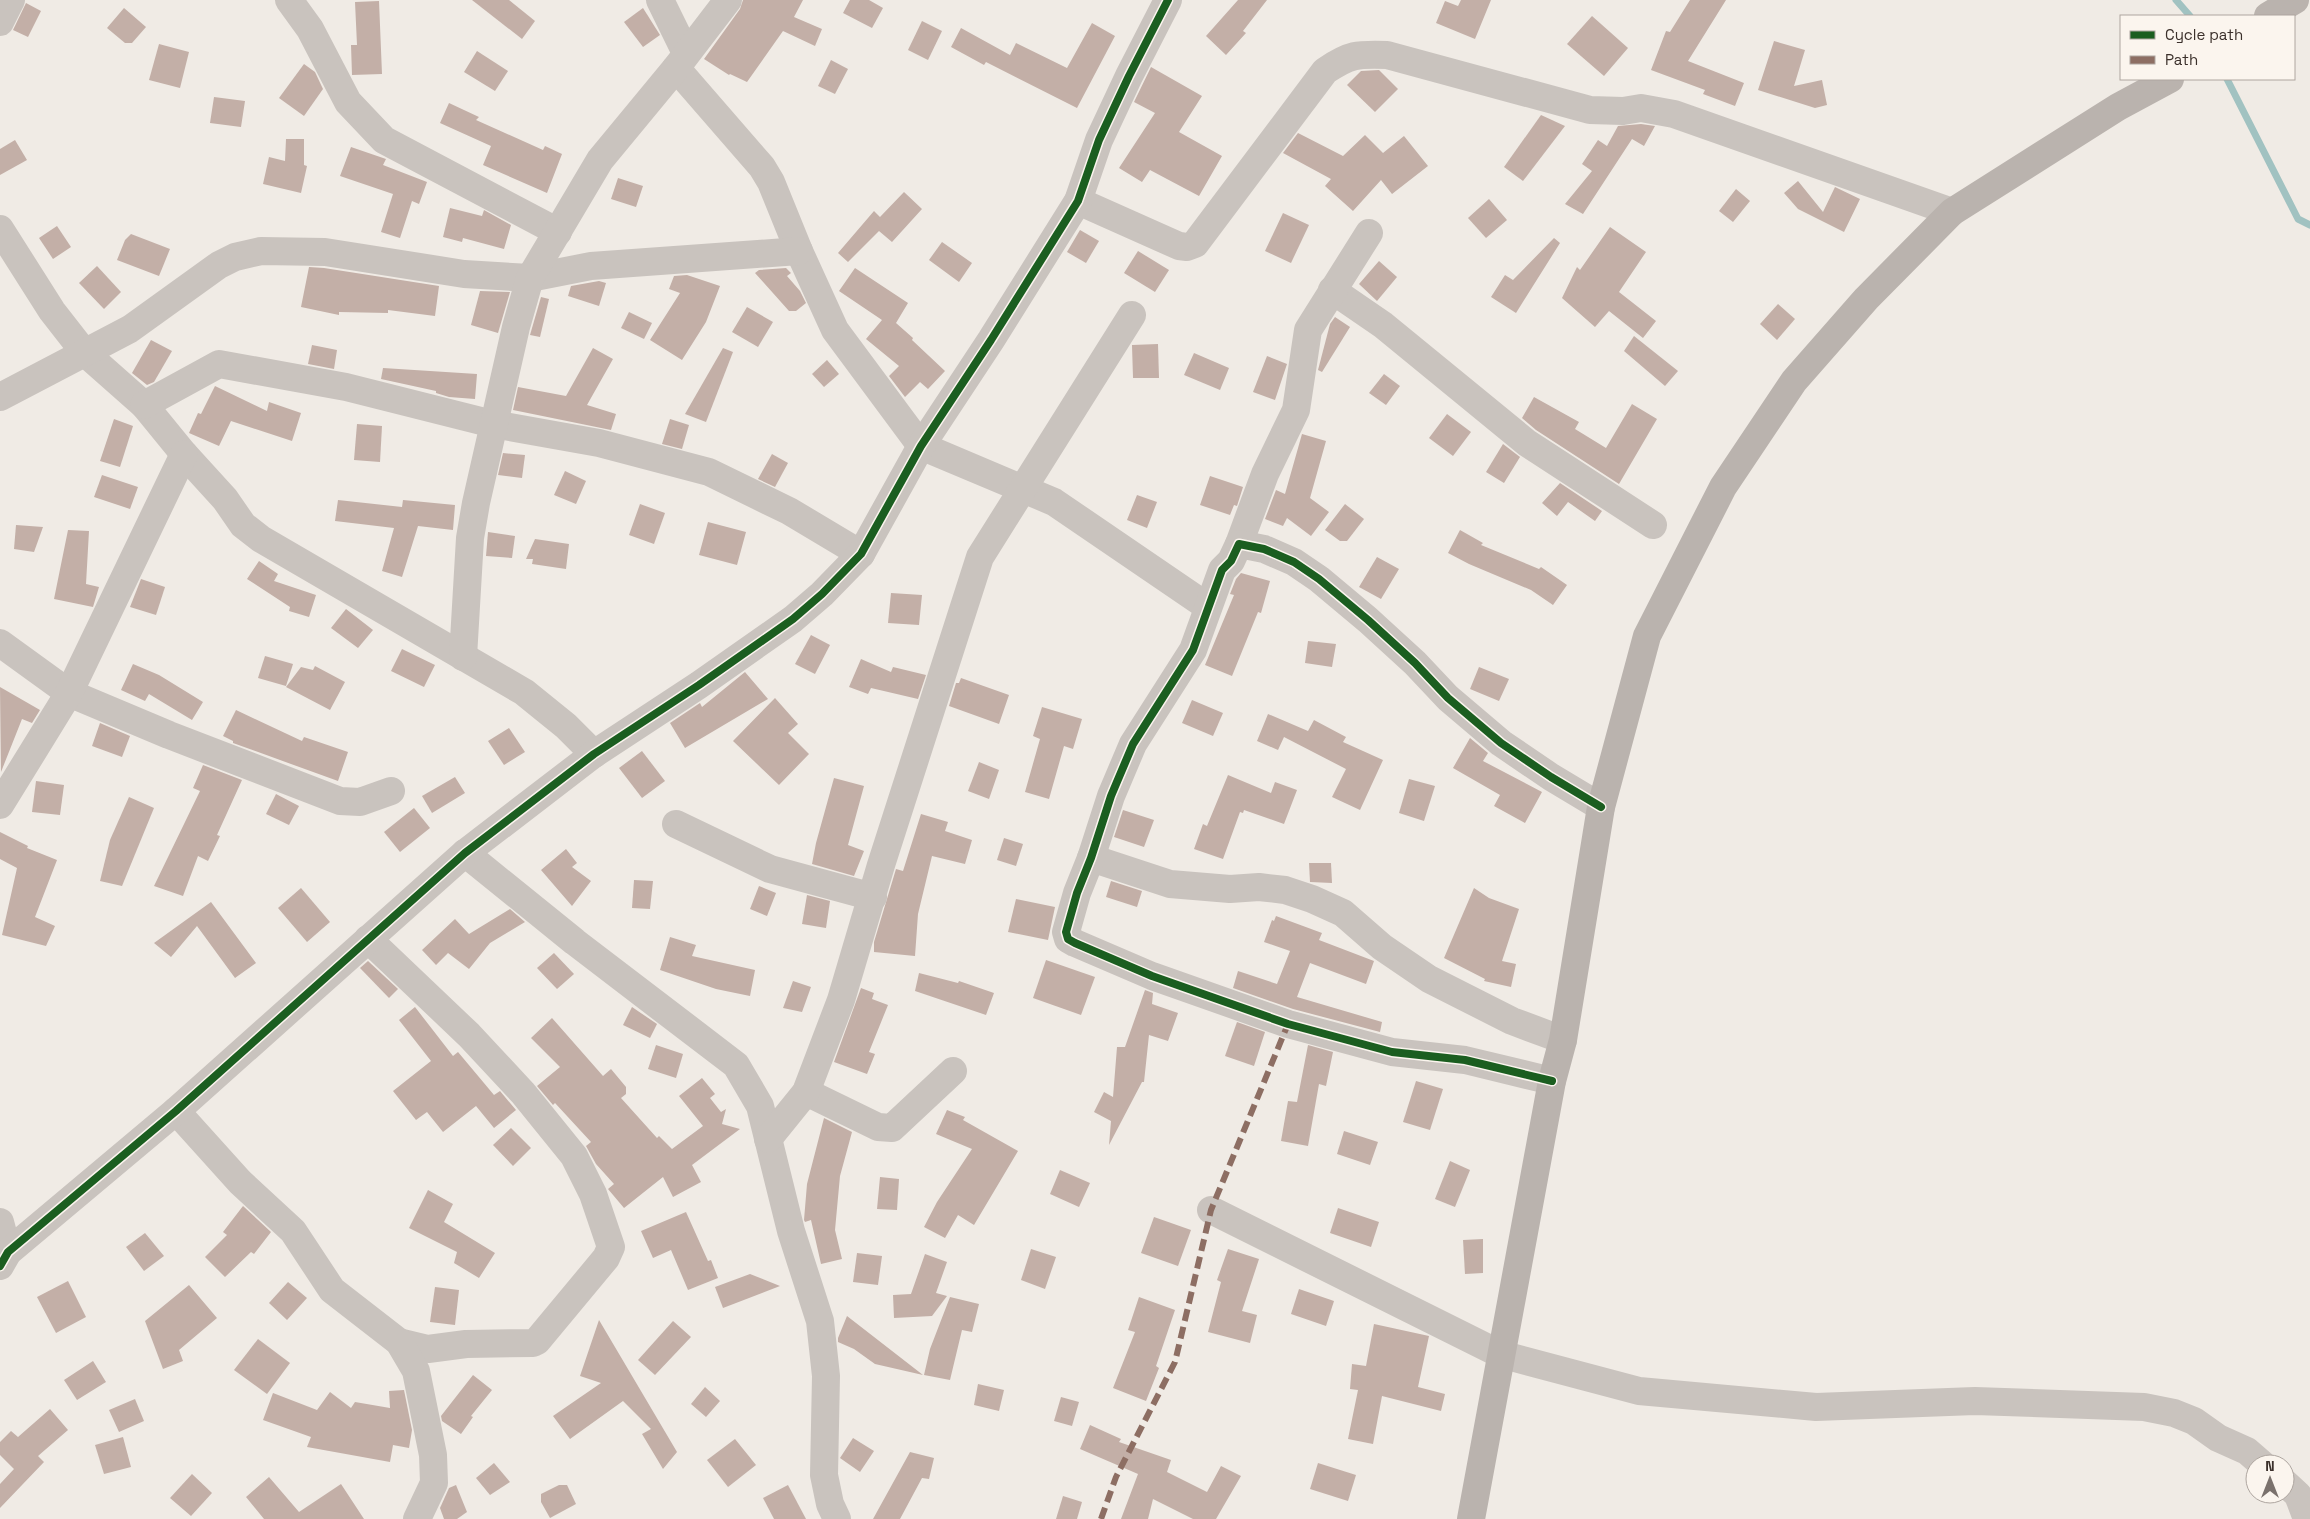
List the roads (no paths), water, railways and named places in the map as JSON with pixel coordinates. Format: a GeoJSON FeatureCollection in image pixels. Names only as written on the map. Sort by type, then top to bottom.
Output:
{"type":"FeatureCollection","features":[{"type":"Feature","properties":{"kind":"main road"},"geometry":{"type":"LineString","coordinates":[[2270,15],[2295,0]]}},
{"type":"Feature","properties":{"kind":"main road"},"geometry":{"type":"LineString","coordinates":[[1471,1519],[1552,1081],[1563,1040],[1601,807],[1647,636],[1724,487],[1794,381],[1866,299],[1952,212],[2118,107],[2168,80]]}},
{"type":"Feature","properties":{"kind":"street"},"geometry":{"type":"LineString","coordinates":[[0,22],[11,0]]}},
{"type":"Feature","properties":{"kind":"street"},"geometry":{"type":"LineString","coordinates":[[289,0],[310,29],[348,102],[384,140],[558,232]]}},
{"type":"Feature","properties":{"kind":"street"},"geometry":{"type":"LineString","coordinates":[[660,0],[681,60],[762,167],[771,182],[799,251],[835,330],[921,446],[1054,502],[1208,607]]}},
{"type":"Feature","properties":{"kind":"street"},"geometry":{"type":"LineString","coordinates":[[463,657],[470,538],[493,424],[516,327],[530,278],[600,160],[728,0]]}},
{"type":"Feature","properties":{"kind":"street"},"geometry":{"type":"LineString","coordinates":[[4,1259],[176,1111],[465,853],[594,754],[699,685],[793,619],[822,594],[861,554],[921,446],[991,340],[1078,201],[1099,140],[1168,0]]}},
{"type":"Feature","properties":{"kind":"street"},"geometry":{"type":"LineString","coordinates":[[1078,201],[1179,246],[1187,247],[1195,244],[1325,71],[1345,58],[1366,55],[1387,56],[1590,110],[1623,111],[1641,108],[1674,114],[1952,212]]}},
{"type":"Feature","properties":{"kind":"street"},"geometry":{"type":"LineString","coordinates":[[0,229],[52,311],[84,352],[144,406],[225,499],[243,524],[261,539],[524,692],[566,726],[594,754]]}},
{"type":"Feature","properties":{"kind":"street"},"geometry":{"type":"LineString","coordinates":[[1369,233],[1308,330],[1296,410],[1266,474],[1239,544],[1231,561],[1222,570],[1193,650],[1133,744],[1111,796],[1091,858],[1077,893],[1066,932],[1068,939],[1075,943],[1152,976],[1288,1024],[1392,1052],[1465,1060],[1552,1081]]}},
{"type":"Feature","properties":{"kind":"street"},"geometry":{"type":"LineString","coordinates":[[0,397],[130,329],[219,265],[234,257],[261,251],[325,252],[464,274],[530,278],[591,266],[799,251]]}},
{"type":"Feature","properties":{"kind":"street"},"geometry":{"type":"LineString","coordinates":[[1332,290],[1383,325],[1527,443],[1653,525]]}},
{"type":"Feature","properties":{"kind":"street"},"geometry":{"type":"LineString","coordinates":[[768,1139],[806,1092],[841,1000],[980,558],[1132,316]]}},
{"type":"Feature","properties":{"kind":"street"},"geometry":{"type":"LineString","coordinates":[[144,406],[219,364],[346,387],[493,424],[599,443],[709,472],[789,511],[861,554]]}},
{"type":"Feature","properties":{"kind":"street"},"geometry":{"type":"LineString","coordinates":[[0,805],[69,693],[184,454]]}},
{"type":"Feature","properties":{"kind":"street"},"geometry":{"type":"LineString","coordinates":[[1239,544],[1264,549],[1294,562],[1319,579],[1368,620],[1415,663],[1448,698],[1501,743],[1551,777],[1601,807]]}},
{"type":"Feature","properties":{"kind":"street"},"geometry":{"type":"LineString","coordinates":[[0,643],[69,693],[169,735],[340,801],[360,802],[391,791]]}},
{"type":"Feature","properties":{"kind":"street"},"geometry":{"type":"LineString","coordinates":[[676,824],[770,869],[873,897]]}},
{"type":"Feature","properties":{"kind":"street"},"geometry":{"type":"LineString","coordinates":[[465,853],[575,942],[736,1065],[760,1106],[791,1231],[820,1322],[826,1376],[824,1475],[830,1504],[836,1519]]}},
{"type":"Feature","properties":{"kind":"street"},"geometry":{"type":"LineString","coordinates":[[1091,858],[1170,884],[1230,889],[1259,887],[1285,890],[1312,899],[1343,913],[1382,947],[1429,980],[1512,1021],[1563,1040]]}},
{"type":"Feature","properties":{"kind":"street"},"geometry":{"type":"LineString","coordinates":[[368,938],[469,1035],[523,1093],[574,1156],[593,1194],[611,1247],[606,1258],[537,1341],[466,1344],[428,1349],[399,1342]]}},
{"type":"Feature","properties":{"kind":"street"},"geometry":{"type":"LineString","coordinates":[[806,1092],[878,1126],[892,1128],[953,1071]]}},
{"type":"Feature","properties":{"kind":"street"},"geometry":{"type":"LineString","coordinates":[[176,1111],[240,1182],[293,1232],[332,1290],[399,1342],[416,1371],[433,1455],[434,1483],[417,1519]]}},
{"type":"Feature","properties":{"kind":"street"},"geometry":{"type":"LineString","coordinates":[[1211,1210],[1500,1354],[1639,1391],[1816,1407],[1975,1401],[2144,1407],[2174,1413],[2194,1421],[2218,1438],[2250,1454]]}},
{"type":"Feature","properties":{"kind":"street"},"geometry":{"type":"LineString","coordinates":[[0,1222],[4,1259]]}},
{"type":"Feature","properties":{"kind":"street"},"geometry":{"type":"LineString","coordinates":[[2295,1491],[2298,1494],[2307,1519]]}},
{"type":"Feature","properties":{"kind":"waterway"},"geometry":{"type":"LineString","coordinates":[[2176,0],[2189,15]]}},
{"type":"Feature","properties":{"kind":"waterway"},"geometry":{"type":"LineString","coordinates":[[2228,80],[2298,219],[2310,225]]}}]}
